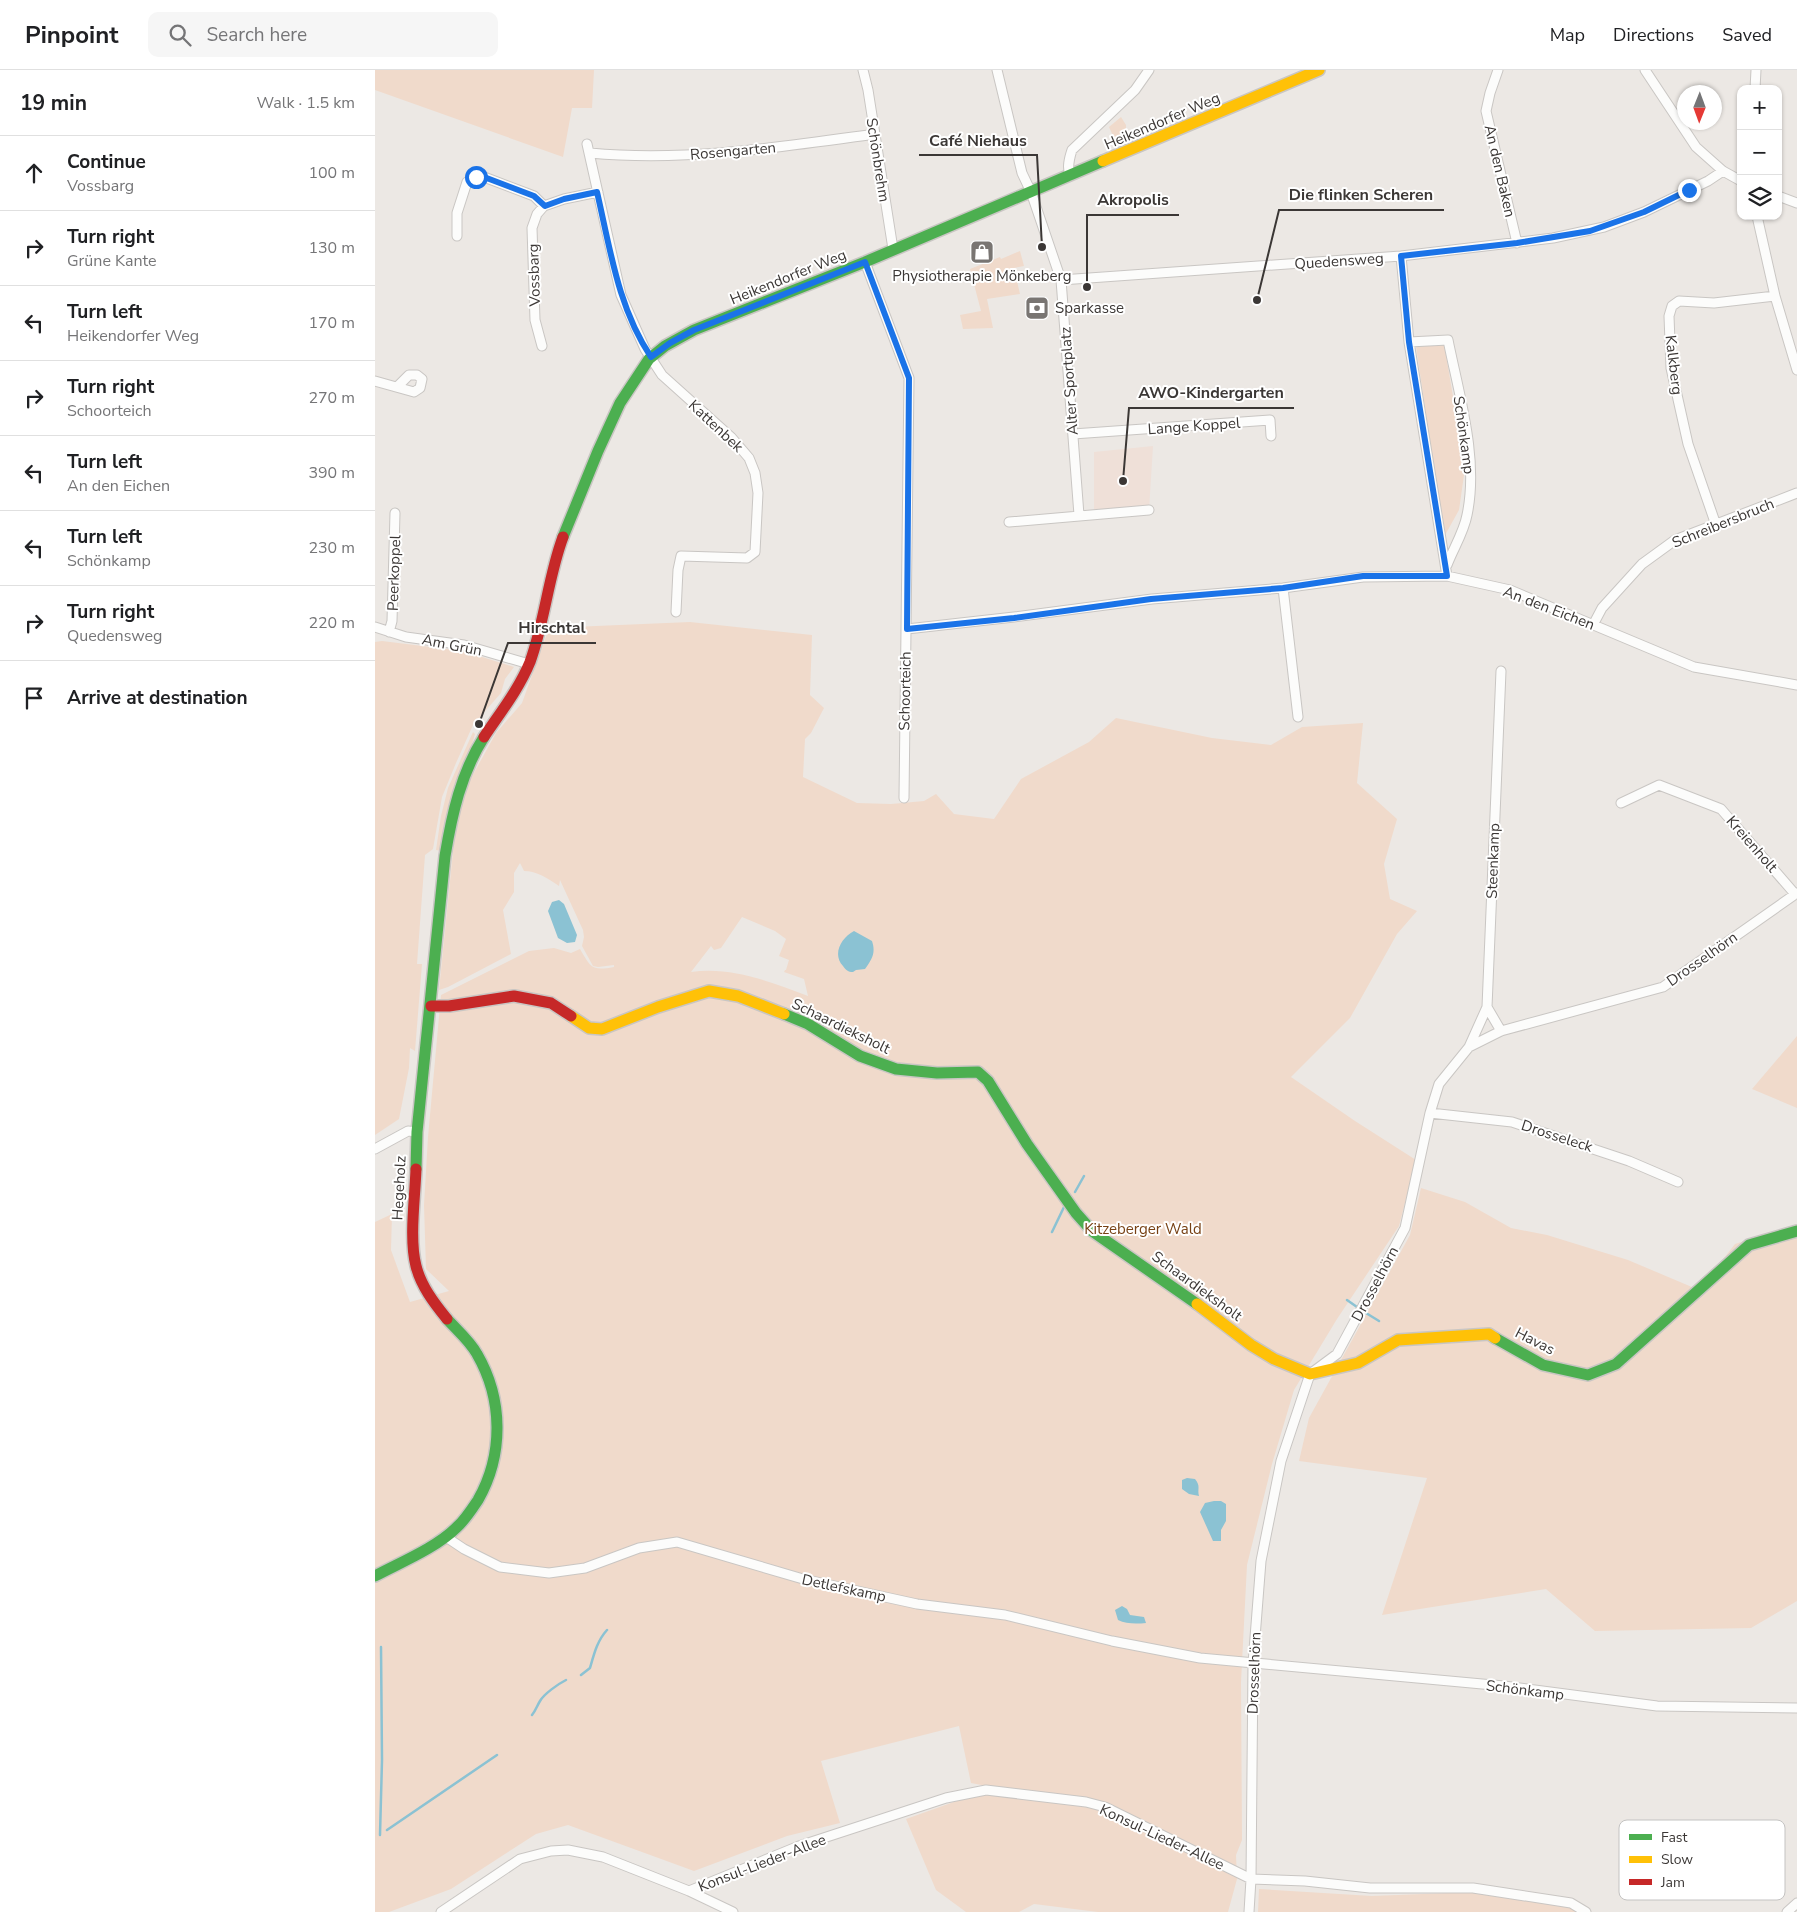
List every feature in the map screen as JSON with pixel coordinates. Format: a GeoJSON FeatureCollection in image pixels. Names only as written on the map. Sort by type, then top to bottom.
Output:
{"type":"FeatureCollection","features":[{"type":"Feature","properties":{"kind":"street","name":"Schönbrehm"},"geometry":{"type":"LineString","coordinates":[[863,70],[893,250]]}},
{"type":"Feature","properties":{"kind":"street","name":"Alter Sportplatz"},"geometry":{"type":"LineString","coordinates":[[997,70],[1022,173],[1031,192],[1061,280],[1079,516]]}},
{"type":"Feature","properties":{"kind":"street"},"geometry":{"type":"LineString","coordinates":[[1071,176],[1068,170],[1072,150],[1129,97],[1149,70]]}},
{"type":"Feature","properties":{"kind":"street","name":"Heikendorfer Weg"},"geometry":{"type":"LineString","coordinates":[[489,731],[517,691],[529,664],[561,540],[604,435],[636,376],[651,357],[670,343],[694,330],[865,262],[1319,70]]}},
{"type":"Feature","properties":{"kind":"street","name":"An den Baken"},"geometry":{"type":"LineString","coordinates":[[1498,70],[1486,111],[1517,243]]}},
{"type":"Feature","properties":{"kind":"street"},"geometry":{"type":"LineString","coordinates":[[1645,70],[1696,147],[1723,171],[1737,179]]}},
{"type":"Feature","properties":{"kind":"street"},"geometry":{"type":"LineString","coordinates":[[1755,85],[1756,70]]}},
{"type":"Feature","properties":{"kind":"street","name":"Rosengarten"},"geometry":{"type":"LineString","coordinates":[[597,192],[589,148],[670,156],[721,154],[875,134]]}},
{"type":"Feature","properties":{"kind":"street","name":"Quedensweg"},"geometry":{"type":"LineString","coordinates":[[1061,280],[1401,256],[1571,235],[1618,223],[1708,181],[1723,171]]}},
{"type":"Feature","properties":{"kind":"street"},"geometry":{"type":"LineString","coordinates":[[457,236],[457,213],[467,182],[476,177],[484,177],[534,196],[545,206],[564,199],[597,192],[621,295],[636,332],[651,357]]}},
{"type":"Feature","properties":{"kind":"street"},"geometry":{"type":"LineString","coordinates":[[1782,197],[1797,203]]}},
{"type":"Feature","properties":{"kind":"street","name":"Vossbarg"},"geometry":{"type":"LineString","coordinates":[[543,346],[535,320],[532,228],[537,214],[545,206]]}},
{"type":"Feature","properties":{"kind":"street"},"geometry":{"type":"LineString","coordinates":[[1758,220],[1775,296],[1797,370]]}},
{"type":"Feature","properties":{"kind":"street","name":"Schönkamp"},"geometry":{"type":"LineString","coordinates":[[1401,256],[1409,342],[1447,565],[1447,576]]}},
{"type":"Feature","properties":{"kind":"street","name":"Schoorteich"},"geometry":{"type":"LineString","coordinates":[[865,262],[909,378],[904,798]]}},
{"type":"Feature","properties":{"kind":"street","name":"Kalkberg"},"geometry":{"type":"LineString","coordinates":[[1716,525],[1688,444],[1673,378],[1669,316],[1672,306],[1679,302],[1714,303],[1775,296]]}},
{"type":"Feature","properties":{"kind":"street","name":"Schönkamp"},"geometry":{"type":"LineString","coordinates":[[1409,342],[1448,340],[1462,410],[1472,470],[1467,516],[1447,565]]}},
{"type":"Feature","properties":{"kind":"street","name":"Kattenbek"},"geometry":{"type":"LineString","coordinates":[[651,357],[662,376],[731,437],[749,458],[755,473],[758,493],[755,552],[747,558],[681,556],[678,570],[676,612]]}},
{"type":"Feature","properties":{"kind":"street"},"geometry":{"type":"LineString","coordinates":[[375,381],[397,387]]}},
{"type":"Feature","properties":{"kind":"street","name":"Lange Koppel"},"geometry":{"type":"LineString","coordinates":[[1073,434],[1270,420],[1271,436]]}},
{"type":"Feature","properties":{"kind":"street","name":"Schreibersbruch"},"geometry":{"type":"LineString","coordinates":[[1593,625],[1603,608],[1642,564],[1675,540],[1797,493]]}},
{"type":"Feature","properties":{"kind":"street"},"geometry":{"type":"LineString","coordinates":[[1009,522],[1149,510]]}},
{"type":"Feature","properties":{"kind":"street","name":"Peerkoppel"},"geometry":{"type":"LineString","coordinates":[[389,632],[392,621],[395,513]]}},
{"type":"Feature","properties":{"kind":"street","name":"An den Eichen"},"geometry":{"type":"LineString","coordinates":[[907,629],[1014,618],[1151,599],[1283,588],[1363,576],[1447,576],[1511,590],[1694,667],[1797,685]]}},
{"type":"Feature","properties":{"kind":"street"},"geometry":{"type":"LineString","coordinates":[[1283,588],[1298,718]]}},
{"type":"Feature","properties":{"kind":"street","name":"Am Grün"},"geometry":{"type":"LineString","coordinates":[[375,627],[406,637],[463,645],[529,664]]}},
{"type":"Feature","properties":{"kind":"street","name":"Steenkamp"},"geometry":{"type":"LineString","coordinates":[[1469,1047],[1487,1007],[1501,671]]}},
{"type":"Feature","properties":{"kind":"street","name":"Hegeholz"},"geometry":{"type":"LineString","coordinates":[[375,1576],[446,1537],[463,1520],[485,1487],[493,1464],[498,1439],[496,1411],[490,1383],[476,1352],[431,1300],[416,1267],[412,1224],[417,1132],[451,812],[469,763],[489,731]]}},
{"type":"Feature","properties":{"kind":"street","name":"Kreienholt"},"geometry":{"type":"LineString","coordinates":[[1621,803],[1659,785],[1721,809],[1796,893]]}},
{"type":"Feature","properties":{"kind":"street","name":"Drosselhörn"},"geometry":{"type":"LineString","coordinates":[[1249,1912],[1253,1663],[1261,1561],[1281,1461],[1310,1374],[1337,1354],[1405,1228],[1430,1113],[1439,1084],[1469,1047],[1501,1030],[1663,987],[1796,893]]}},
{"type":"Feature","properties":{"kind":"street","name":"Schaardieksholt"},"geometry":{"type":"LineString","coordinates":[[431,1006],[449,1006],[513,996],[551,1003],[589,1028],[602,1030],[658,1007],[709,992],[738,996],[808,1024],[860,1056],[897,1069],[937,1073],[979,1072],[988,1081],[1027,1144],[1076,1214],[1092,1231],[1219,1319],[1251,1345],[1274,1359],[1310,1374]]}},
{"type":"Feature","properties":{"kind":"street"},"geometry":{"type":"LineString","coordinates":[[1487,1007],[1501,1030]]}},
{"type":"Feature","properties":{"kind":"street","name":"Drosseleck"},"geometry":{"type":"LineString","coordinates":[[1430,1113],[1512,1122],[1629,1161],[1678,1182]]}},
{"type":"Feature","properties":{"kind":"street"},"geometry":{"type":"LineString","coordinates":[[375,1148],[408,1131],[417,1132]]}},
{"type":"Feature","properties":{"kind":"street","name":"Havas"},"geometry":{"type":"LineString","coordinates":[[1310,1374],[1358,1363],[1398,1340],[1489,1334],[1543,1365],[1588,1375],[1616,1364],[1749,1245],[1797,1231]]}},
{"type":"Feature","properties":{"kind":"street","name":"Detlefskamp"},"geometry":{"type":"LineString","coordinates":[[446,1537],[464,1549],[500,1567],[549,1573],[585,1568],[639,1548],[677,1542],[803,1579],[917,1604],[1005,1615],[1112,1641],[1190,1656],[1253,1663]]}},
{"type":"Feature","properties":{"kind":"street","name":"Schönkamp"},"geometry":{"type":"LineString","coordinates":[[1253,1663],[1503,1686],[1657,1706],[1797,1708]]}},
{"type":"Feature","properties":{"kind":"street","name":"Konsul-Lieder-Allee"},"geometry":{"type":"LineString","coordinates":[[689,1891],[799,1846],[946,1798],[986,1790],[1085,1802],[1105,1808],[1251,1879],[1305,1881],[1370,1888],[1473,1888],[1571,1903],[1586,1912]]}},
{"type":"Feature","properties":{"kind":"street"},"geometry":{"type":"LineString","coordinates":[[441,1912],[520,1859],[551,1851],[568,1850],[603,1857],[689,1891],[733,1912]]}},
{"type":"Feature","properties":{"kind":"street"},"geometry":{"type":"LineString","coordinates":[[1787,1912],[1797,1904]]}},
{"type":"Feature","properties":{"kind":"shaded area"},"geometry":{"type":"Polygon","coordinates":[[[1153,446],[1149,510],[1094,514],[1094,452],[1153,446]]]}},
{"type":"Feature","properties":{"kind":"green space"},"geometry":{"type":"Polygon","coordinates":[[[375,70],[594,70],[592,108],[572,108],[563,157],[375,90],[375,70]]]}},
{"type":"Feature","properties":{"kind":"green space"},"geometry":{"type":"Polygon","coordinates":[[[1121,117],[1126,125],[1126,132],[1114,138],[1109,127],[1121,117]]]}},
{"type":"Feature","properties":{"kind":"green space"},"geometry":{"type":"Polygon","coordinates":[[[1020,251],[1024,266],[1014,268],[1020,294],[987,299],[993,328],[963,329],[960,315],[981,311],[970,269],[1020,251]]]}},
{"type":"Feature","properties":{"kind":"green space"},"geometry":{"type":"Polygon","coordinates":[[[1444,343],[1465,468],[1459,510],[1444,537],[1416,346],[1444,343]]]}},
{"type":"Feature","properties":{"kind":"green space","name":"Kitzeberger Wald"},"geometry":{"type":"Polygon","coordinates":[[[690,622],[812,635],[810,695],[824,708],[811,733],[805,739],[803,777],[857,803],[891,804],[924,801],[936,794],[954,814],[994,819],[1021,779],[1089,742],[1116,718],[1212,738],[1271,745],[1302,727],[1363,723],[1357,783],[1397,819],[1384,864],[1390,899],[1417,911],[1397,934],[1350,1018],[1291,1077],[1416,1160],[1399,1226],[1337,1319],[1294,1390],[1272,1464],[1247,1565],[1241,1682],[1242,1840],[1236,1855],[1237,1879],[1228,1912],[1098,1912],[1034,1904],[1019,1912],[966,1912],[936,1890],[906,1819],[992,1787],[971,1783],[959,1726],[821,1761],[840,1823],[787,1836],[694,1871],[568,1825],[536,1834],[451,1889],[389,1912],[375,1912],[375,1222],[392,1214],[391,1250],[410,1302],[449,1291],[426,1269],[424,1205],[441,995],[529,951],[554,948],[571,953],[580,949],[593,967],[601,969],[614,967],[614,965],[593,966],[582,946],[583,930],[560,880],[559,886],[538,874],[524,871],[520,863],[514,873],[514,892],[503,910],[511,954],[439,990],[457,812],[471,778],[496,733],[522,703],[549,628],[690,622]],[[742,917],[721,948],[714,950],[711,946],[691,972],[721,971],[751,976],[808,996],[804,979],[784,972],[789,960],[779,956],[786,939],[775,931],[742,917]]]}},
{"type":"Feature","properties":{"kind":"green space"},"geometry":{"type":"Polygon","coordinates":[[[382,641],[463,651],[514,667],[505,679],[501,693],[473,725],[442,797],[433,849],[425,855],[417,964],[422,964],[415,1051],[410,1048],[409,1068],[399,1119],[375,1135],[375,642],[382,641]]]}},
{"type":"Feature","properties":{"kind":"green space"},"geometry":{"type":"Polygon","coordinates":[[[473,732],[475,734],[441,851],[436,850],[441,816],[448,788],[473,732]]]}},
{"type":"Feature","properties":{"kind":"green space"},"geometry":{"type":"Polygon","coordinates":[[[1797,1036],[1797,1108],[1752,1089],[1797,1036]]]}},
{"type":"Feature","properties":{"kind":"green space"},"geometry":{"type":"Polygon","coordinates":[[[1421,1188],[1465,1202],[1511,1228],[1547,1235],[1628,1260],[1699,1290],[1735,1244],[1797,1224],[1797,1601],[1751,1628],[1595,1631],[1546,1589],[1382,1615],[1427,1478],[1299,1461],[1309,1418],[1410,1235],[1421,1188]]]}},
{"type":"Feature","properties":{"kind":"green space"},"geometry":{"type":"Polygon","coordinates":[[[1259,1889],[1372,1896],[1473,1892],[1570,1906],[1580,1912],[1258,1912],[1259,1889]]]}},
{"type":"Feature","properties":{"kind":"water"},"geometry":{"type":"Polygon","coordinates":[[[559,900],[564,904],[577,935],[575,942],[567,943],[558,938],[548,911],[552,902],[559,900]]]}},
{"type":"Feature","properties":{"kind":"water"},"geometry":{"type":"Polygon","coordinates":[[[854,931],[872,941],[874,949],[865,969],[850,972],[840,961],[838,951],[845,938],[854,931]]]}},
{"type":"Feature","properties":{"kind":"water"},"geometry":{"type":"Polygon","coordinates":[[[1187,1478],[1197,1481],[1199,1496],[1189,1494],[1182,1489],[1182,1480],[1187,1478]]]}},
{"type":"Feature","properties":{"kind":"water"},"geometry":{"type":"Polygon","coordinates":[[[1221,1501],[1226,1504],[1226,1521],[1221,1530],[1221,1541],[1213,1541],[1200,1512],[1205,1503],[1221,1501]]]}},
{"type":"Feature","properties":{"kind":"water"},"geometry":{"type":"Polygon","coordinates":[[[1122,1606],[1127,1609],[1130,1615],[1144,1617],[1146,1623],[1131,1623],[1118,1620],[1115,1610],[1122,1606]]]}},
{"type":"Feature","properties":{"kind":"waterway"},"geometry":{"type":"LineString","coordinates":[[1075,1192],[1084,1176]]}},
{"type":"Feature","properties":{"kind":"waterway"},"geometry":{"type":"LineString","coordinates":[[1052,1232],[1064,1207]]}},
{"type":"Feature","properties":{"kind":"waterway"},"geometry":{"type":"LineString","coordinates":[[1347,1300],[1357,1307]]}},
{"type":"Feature","properties":{"kind":"waterway"},"geometry":{"type":"LineString","coordinates":[[1366,1313],[1379,1321]]}},
{"type":"Feature","properties":{"kind":"waterway"},"geometry":{"type":"LineString","coordinates":[[581,1675],[590,1668],[598,1643],[607,1630]]}},
{"type":"Feature","properties":{"kind":"waterway"},"geometry":{"type":"LineString","coordinates":[[380,1835],[382,1760],[381,1647]]}},
{"type":"Feature","properties":{"kind":"waterway"},"geometry":{"type":"LineString","coordinates":[[532,1715],[545,1695],[566,1680]]}},
{"type":"Feature","properties":{"kind":"waterway"},"geometry":{"type":"LineString","coordinates":[[387,1830],[497,1755]]}},
{"type":"Feature","properties":{"kind":"traffic: fast"},"geometry":{"type":"LineString","coordinates":[[563,537],[620,403],[649,359],[665,346],[694,330],[865,262],[1103,161]]}},
{"type":"Feature","properties":{"kind":"traffic: fast"},"geometry":{"type":"LineString","coordinates":[[416,1169],[417,1132],[445,856],[463,779],[484,737]]}},
{"type":"Feature","properties":{"kind":"traffic: fast"},"geometry":{"type":"LineString","coordinates":[[784,1014],[808,1024],[860,1056],[896,1069],[937,1073],[978,1072],[988,1081],[1027,1144],[1076,1213],[1092,1231],[1197,1304]]}},
{"type":"Feature","properties":{"kind":"traffic: fast"},"geometry":{"type":"LineString","coordinates":[[1495,1338],[1543,1365],[1588,1375],[1616,1364],[1749,1245],[1797,1231]]}},
{"type":"Feature","properties":{"kind":"traffic: fast"},"geometry":{"type":"LineString","coordinates":[[375,1576],[429,1548],[449,1535],[478,1500],[492,1464],[497,1427],[492,1389],[486,1371],[474,1349],[447,1319]]}},
{"type":"Feature","properties":{"kind":"traffic: slow"},"geometry":{"type":"LineString","coordinates":[[1103,161],[1319,70]]}},
{"type":"Feature","properties":{"kind":"traffic: slow"},"geometry":{"type":"LineString","coordinates":[[571,1016],[589,1028],[602,1029],[658,1007],[709,991],[738,996],[784,1014]]}},
{"type":"Feature","properties":{"kind":"traffic: slow"},"geometry":{"type":"LineString","coordinates":[[1197,1304],[1251,1345],[1274,1359],[1310,1374],[1358,1363],[1398,1340],[1489,1334],[1495,1338]]}},
{"type":"Feature","properties":{"kind":"traffic: jam"},"geometry":{"type":"LineString","coordinates":[[484,737],[515,691],[530,662],[563,537]]}},
{"type":"Feature","properties":{"kind":"traffic: jam"},"geometry":{"type":"LineString","coordinates":[[431,1006],[449,1006],[514,996],[551,1003],[571,1016]]}},
{"type":"Feature","properties":{"kind":"traffic: jam"},"geometry":{"type":"LineString","coordinates":[[416,1169],[413,1231],[416,1266],[425,1287],[447,1319]]}},
{"type":"Feature","properties":{"kind":"place","name":"Café Niehaus"},"geometry":{"type":"Point","coordinates":[1042,247]}},
{"type":"Feature","properties":{"kind":"place","name":"Physiotherapie Mönkeberg"},"geometry":{"type":"Point","coordinates":[982,252]}},
{"type":"Feature","properties":{"kind":"place","name":"Akropolis"},"geometry":{"type":"Point","coordinates":[1087,287]}},
{"type":"Feature","properties":{"kind":"place","name":"Die flinken Scheren"},"geometry":{"type":"Point","coordinates":[1257,300]}},
{"type":"Feature","properties":{"kind":"place","name":"Sparkasse"},"geometry":{"type":"Point","coordinates":[1037,308]}},
{"type":"Feature","properties":{"kind":"place","name":"AWO-Kindergarten"},"geometry":{"type":"Point","coordinates":[1123,481]}},
{"type":"Feature","properties":{"kind":"place","name":"Hirschtal"},"geometry":{"type":"Point","coordinates":[479,724]}},
{"type":"Feature","properties":{"kind":"route"},"geometry":{"type":"LineString","coordinates":[[476,177],[484,177],[534,196],[545,206],[564,199],[597,192],[621,295],[636,332],[651,357],[670,343],[694,330],[865,262],[909,378],[907,629],[1014,618],[1151,599],[1283,588],[1363,576],[1447,576],[1447,565],[1409,342],[1401,256],[1517,243],[1590,231],[1618,223],[1689,190]]}}]}
